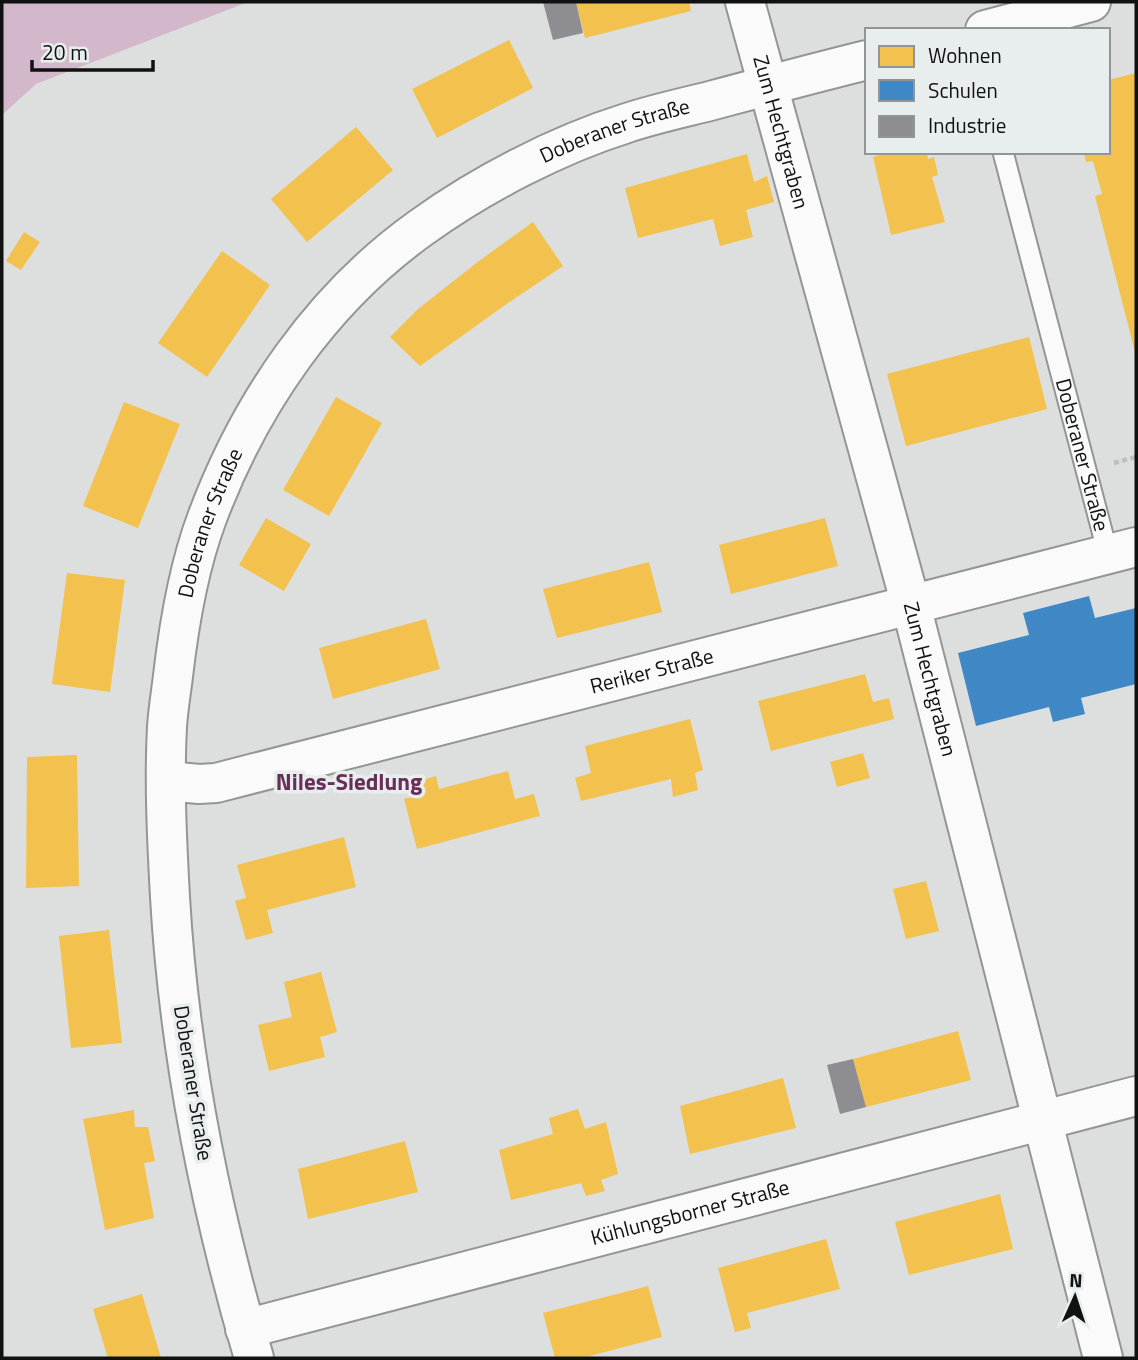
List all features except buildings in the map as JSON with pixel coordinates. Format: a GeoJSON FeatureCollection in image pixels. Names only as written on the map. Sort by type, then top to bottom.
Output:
{"type":"FeatureCollection","features":[{"type":"Feature","properties":{"kind":"street","name":"Zum Hechtgraben"},"geometry":{"type":"LineString","coordinates":[[745,2],[911,605],[1103,1358]]}},
{"type":"Feature","properties":{"kind":"street"},"geometry":{"type":"LineString","coordinates":[[993,28],[1091,2]]}},
{"type":"Feature","properties":{"kind":"street","name":"Doberaner Straße"},"geometry":{"type":"LineString","coordinates":[[250,1344],[220,1234],[198,1126],[173,952],[168,862],[167,726],[176,652],[187,591],[206,521],[232,460],[290,357],[333,306],[376,263],[423,226],[480,190],[555,150],[628,123],[865,61]]}},
{"type":"Feature","properties":{"kind":"street","name":"Reriker Straße"},"geometry":{"type":"LineString","coordinates":[[167,781],[216,783],[1122,551]]}},
{"type":"Feature","properties":{"kind":"street","name":"Kühlungsborner Straße"},"geometry":{"type":"LineString","coordinates":[[250,1344],[1136,1096]]}},
{"type":"Feature","properties":{"kind":"lane","name":"Doberaner Straße"},"geometry":{"type":"LineString","coordinates":[[1004,154],[1122,551]]}},
{"type":"Feature","properties":{"kind":"shaded area"},"geometry":{"type":"Polygon","coordinates":[[[2,2],[248,2],[36,84],[2,115],[2,2]]]}},
{"type":"Feature","properties":{"kind":"district","name":"Niles-Siedlung"},"geometry":{"type":"Point","coordinates":[349,782]}}]}
